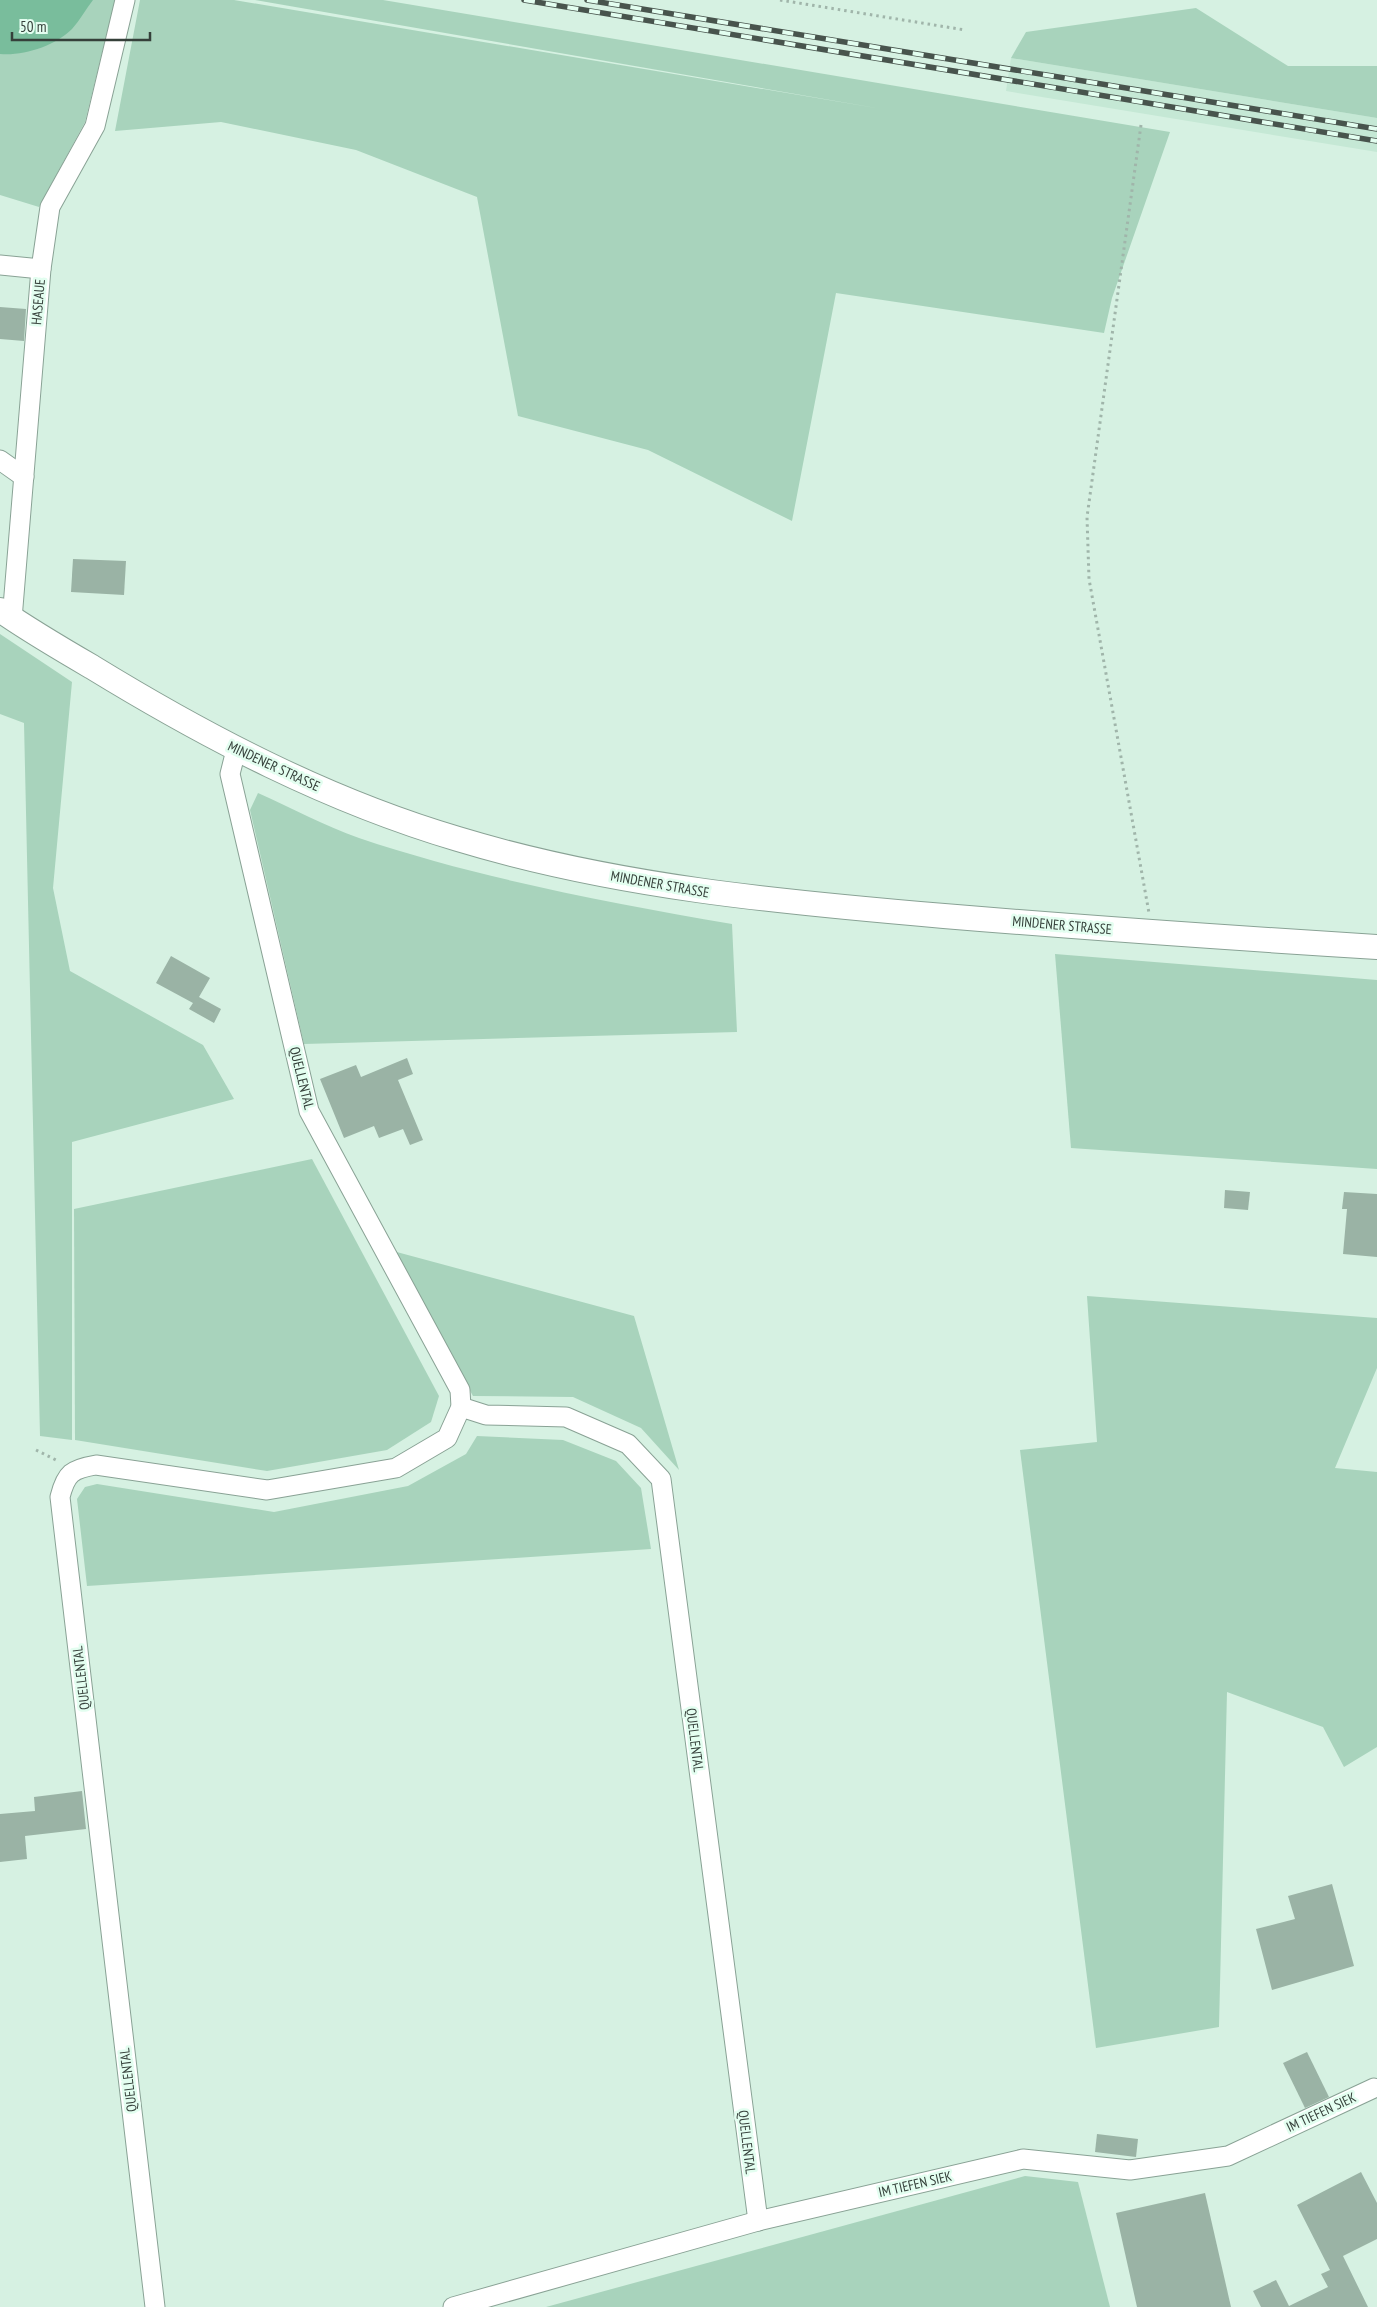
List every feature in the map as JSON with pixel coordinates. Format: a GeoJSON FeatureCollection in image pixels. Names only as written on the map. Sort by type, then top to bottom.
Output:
{"type":"FeatureCollection","features":[{"type":"Feature","properties":{"kind":"main road","name":"MINDENER STRASSE"},"geometry":{"type":"LineString","coordinates":[[6,614],[128,689],[236,750],[364,807],[459,840],[591,872],[688,891],[808,904],[1152,933],[1377,947]]}},
{"type":"Feature","properties":{"kind":"street","name":"HASEAUE"},"geometry":{"type":"LineString","coordinates":[[6,614],[24,477],[41,269],[50,207],[95,126],[125,0]]}},
{"type":"Feature","properties":{"kind":"street"},"geometry":{"type":"LineString","coordinates":[[0,264],[41,269]]}},
{"type":"Feature","properties":{"kind":"street"},"geometry":{"type":"LineString","coordinates":[[0,460],[24,477]]}},
{"type":"Feature","properties":{"kind":"street","name":"QUELLENTAL"},"geometry":{"type":"LineString","coordinates":[[236,750],[230,774],[308,1111],[460,1390],[461,1407],[486,1415],[566,1417],[628,1444],[661,1479],[758,2221]]}},
{"type":"Feature","properties":{"kind":"street"},"geometry":{"type":"LineString","coordinates":[[71,1474],[78,1468],[96,1465],[267,1490],[396,1468],[447,1438],[461,1407]]}},
{"type":"Feature","properties":{"kind":"street","name":"QUELLENTAL"},"geometry":{"type":"LineString","coordinates":[[71,1474],[65,1479],[60,1497],[155,2307]]}},
{"type":"Feature","properties":{"kind":"street","name":"IM TIEFEN SIEK"},"geometry":{"type":"LineString","coordinates":[[453,2307],[758,2221],[1023,2159],[1130,2170],[1228,2156],[1376,2089]]}},
{"type":"Feature","properties":{"kind":"path"},"geometry":{"type":"LineString","coordinates":[[780,0],[964,30]]}},
{"type":"Feature","properties":{"kind":"path"},"geometry":{"type":"LineString","coordinates":[[1141,125],[1087,517],[1089,579],[1152,933]]}},
{"type":"Feature","properties":{"kind":"path"},"geometry":{"type":"LineString","coordinates":[[36,1450],[55,1458],[71,1474]]}},
{"type":"Feature","properties":{"kind":"shaded area"},"geometry":{"type":"Polygon","coordinates":[[[0,0],[115,0],[85,122],[39,207],[0,195],[0,0]]]}},
{"type":"Feature","properties":{"kind":"shaded area"},"geometry":{"type":"Polygon","coordinates":[[[0,0],[93,0],[78,22],[65,35],[39,49],[9,54],[0,54],[0,0]]]}},
{"type":"Feature","properties":{"kind":"shaded area"},"geometry":{"type":"Polygon","coordinates":[[[140,0],[234,0],[882,109],[255,0],[383,0],[1170,132],[1112,298],[1104,333],[836,293],[792,521],[648,450],[518,416],[477,197],[356,150],[221,122],[115,131],[140,0]]]}},
{"type":"Feature","properties":{"kind":"shaded area"},"geometry":{"type":"Polygon","coordinates":[[[1196,8],[1288,66],[1377,66],[1377,118],[1011,58],[1026,32],[1196,8]]]}},
{"type":"Feature","properties":{"kind":"shaded area"},"geometry":{"type":"Polygon","coordinates":[[[1011,58],[1377,118],[1377,152],[1006,91],[1011,58]]]}},
{"type":"Feature","properties":{"kind":"shaded area"},"geometry":{"type":"Polygon","coordinates":[[[0,634],[72,682],[53,888],[70,971],[203,1045],[234,1099],[72,1142],[72,1440],[40,1436],[24,723],[0,714],[0,634]]]}},
{"type":"Feature","properties":{"kind":"shaded area"},"geometry":{"type":"Polygon","coordinates":[[[258,793],[359,838],[451,866],[591,898],[732,924],[737,1032],[304,1044],[250,810],[258,793]]]}},
{"type":"Feature","properties":{"kind":"shaded area"},"geometry":{"type":"Polygon","coordinates":[[[1055,954],[1377,980],[1377,1169],[1071,1148],[1055,954]]]}},
{"type":"Feature","properties":{"kind":"shaded area"},"geometry":{"type":"Polygon","coordinates":[[[312,1159],[439,1396],[431,1422],[387,1450],[267,1471],[75,1440],[74,1209],[312,1159]]]}},
{"type":"Feature","properties":{"kind":"shaded area"},"geometry":{"type":"Polygon","coordinates":[[[393,1251],[634,1316],[679,1470],[641,1428],[573,1397],[473,1396],[393,1251]]]}},
{"type":"Feature","properties":{"kind":"shaded area"},"geometry":{"type":"Polygon","coordinates":[[[1087,1296],[1377,1318],[1377,1368],[1335,1468],[1377,1472],[1377,1747],[1344,1767],[1323,1727],[1227,1692],[1219,2027],[1096,2048],[1020,1450],[1097,1442],[1087,1296]]]}},
{"type":"Feature","properties":{"kind":"shaded area"},"geometry":{"type":"Polygon","coordinates":[[[477,1436],[563,1440],[616,1461],[641,1488],[651,1549],[87,1586],[77,1499],[85,1487],[97,1484],[274,1512],[408,1486],[466,1454],[477,1436]]]}},
{"type":"Feature","properties":{"kind":"shaded area"},"geometry":{"type":"Polygon","coordinates":[[[1025,2176],[1078,2182],[1110,2307],[546,2307],[1025,2176]]]}},
{"type":"Feature","properties":{"kind":"building"},"geometry":{"type":"Polygon","coordinates":[[[0,307],[26,309],[24,341],[0,339],[0,307]]]}},
{"type":"Feature","properties":{"kind":"building"},"geometry":{"type":"Polygon","coordinates":[[[73,559],[126,561],[124,595],[71,592],[73,559]]]}},
{"type":"Feature","properties":{"kind":"building"},"geometry":{"type":"Polygon","coordinates":[[[171,956],[210,978],[199,997],[221,1009],[214,1023],[189,1009],[193,1003],[156,983],[171,956]]]}},
{"type":"Feature","properties":{"kind":"building"},"geometry":{"type":"Polygon","coordinates":[[[407,1058],[413,1074],[398,1080],[423,1140],[410,1145],[403,1129],[379,1138],[374,1126],[344,1138],[320,1079],[356,1065],[361,1077],[407,1058]]]}},
{"type":"Feature","properties":{"kind":"building"},"geometry":{"type":"Polygon","coordinates":[[[1225,1190],[1250,1192],[1248,1210],[1224,1208],[1225,1190]]]}},
{"type":"Feature","properties":{"kind":"building"},"geometry":{"type":"Polygon","coordinates":[[[1344,1192],[1377,1194],[1377,1257],[1343,1254],[1347,1209],[1342,1209],[1344,1192]]]}},
{"type":"Feature","properties":{"kind":"building"},"geometry":{"type":"Polygon","coordinates":[[[82,1791],[86,1829],[25,1836],[27,1859],[0,1862],[0,1814],[35,1811],[34,1797],[82,1791]]]}},
{"type":"Feature","properties":{"kind":"building"},"geometry":{"type":"Polygon","coordinates":[[[1332,1884],[1354,1966],[1272,1990],[1256,1929],[1295,1919],[1288,1896],[1332,1884]]]}},
{"type":"Feature","properties":{"kind":"building"},"geometry":{"type":"Polygon","coordinates":[[[1307,2052],[1329,2097],[1305,2108],[1283,2063],[1307,2052]]]}},
{"type":"Feature","properties":{"kind":"building"},"geometry":{"type":"Polygon","coordinates":[[[1097,2134],[1138,2139],[1136,2157],[1095,2152],[1097,2134]]]}},
{"type":"Feature","properties":{"kind":"building"},"geometry":{"type":"Polygon","coordinates":[[[1361,2172],[1377,2203],[1377,2239],[1343,2256],[1368,2307],[1261,2307],[1253,2291],[1276,2280],[1289,2306],[1328,2287],[1321,2274],[1330,2270],[1297,2205],[1361,2172]]]}},
{"type":"Feature","properties":{"kind":"building"},"geometry":{"type":"Polygon","coordinates":[[[1205,2193],[1231,2307],[1137,2307],[1116,2213],[1205,2193]]]}},
{"type":"Feature","properties":{"kind":"railway"},"geometry":{"type":"LineString","coordinates":[[524,0],[1377,141]]}},
{"type":"Feature","properties":{"kind":"railway"},"geometry":{"type":"LineString","coordinates":[[587,0],[1377,129]]}}]}
